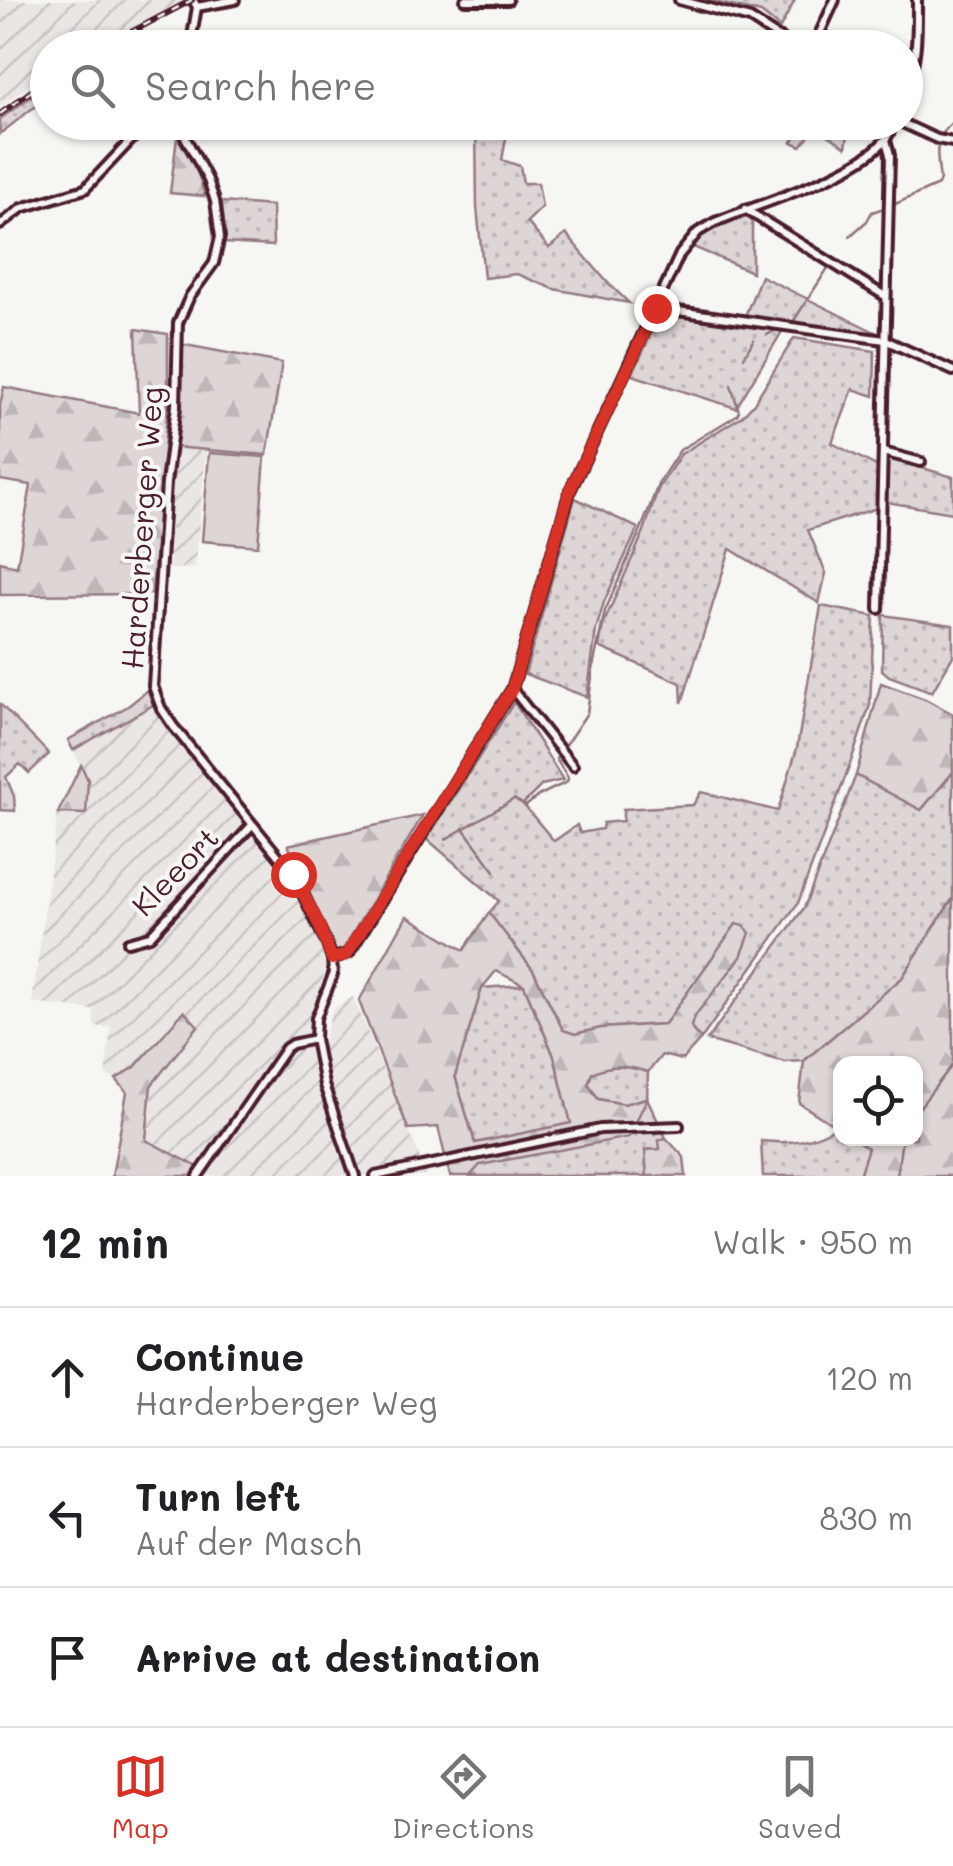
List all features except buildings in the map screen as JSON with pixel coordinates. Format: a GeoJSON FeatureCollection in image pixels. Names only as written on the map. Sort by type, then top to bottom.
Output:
{"type":"FeatureCollection","features":[{"type":"Feature","properties":{"kind":"street"},"geometry":{"type":"LineString","coordinates":[[192,30],[195,3],[235,0]]}},
{"type":"Feature","properties":{"kind":"street"},"geometry":{"type":"LineString","coordinates":[[466,0],[508,0]]}},
{"type":"Feature","properties":{"kind":"street"},"geometry":{"type":"LineString","coordinates":[[679,0],[750,19],[767,30]]}},
{"type":"Feature","properties":{"kind":"street"},"geometry":{"type":"LineString","coordinates":[[821,30],[835,0]]}},
{"type":"Feature","properties":{"kind":"street"},"geometry":{"type":"LineString","coordinates":[[916,0],[917,30]]}},
{"type":"Feature","properties":{"kind":"street"},"geometry":{"type":"LineString","coordinates":[[923,133],[953,142]]}},
{"type":"Feature","properties":{"kind":"street"},"geometry":{"type":"LineString","coordinates":[[0,225],[22,208],[85,189],[131,140]]}},
{"type":"Feature","properties":{"kind":"street","name":"Harderberger Weg"},"geometry":{"type":"LineString","coordinates":[[186,140],[208,180],[220,237],[214,263],[190,296],[178,324],[176,406],[166,483],[153,686],[173,726],[293,874],[332,959]]}},
{"type":"Feature","properties":{"kind":"street"},"geometry":{"type":"LineString","coordinates":[[355,1176],[324,1085],[315,1039],[316,1018],[333,975],[332,959],[349,953],[512,689],[570,490],[680,254],[698,232],[745,209],[828,178],[886,140],[890,155],[879,609]]}},
{"type":"Feature","properties":{"kind":"street"},"geometry":{"type":"LineString","coordinates":[[745,209],[886,296]]}},
{"type":"Feature","properties":{"kind":"street"},"geometry":{"type":"LineString","coordinates":[[656,308],[885,340],[953,371]]}},
{"type":"Feature","properties":{"kind":"street"},"geometry":{"type":"LineString","coordinates":[[883,452],[920,462]]}},
{"type":"Feature","properties":{"kind":"street"},"geometry":{"type":"LineString","coordinates":[[512,689],[573,766]]}},
{"type":"Feature","properties":{"kind":"street","name":"Kleeort"},"geometry":{"type":"LineString","coordinates":[[128,942],[150,936],[252,825]]}},
{"type":"Feature","properties":{"kind":"street"},"geometry":{"type":"LineString","coordinates":[[198,1176],[286,1048],[315,1039]]}},
{"type":"Feature","properties":{"kind":"street"},"geometry":{"type":"LineString","coordinates":[[375,1176],[600,1129],[679,1126]]}},
{"type":"Feature","properties":{"kind":"shaded area"},"geometry":{"type":"Polygon","coordinates":[[[0,0],[179,0],[180,3],[121,30],[30,30],[30,84],[0,107],[0,0]]]}},
{"type":"Feature","properties":{"kind":"shaded area"},"geometry":{"type":"Polygon","coordinates":[[[179,3],[192,3],[140,30],[122,30],[136,22],[179,3]]]}},
{"type":"Feature","properties":{"kind":"shaded area"},"geometry":{"type":"Polygon","coordinates":[[[175,448],[206,452],[195,568],[169,569],[175,448]]]}},
{"type":"Feature","properties":{"kind":"shaded area"},"geometry":{"type":"Polygon","coordinates":[[[153,705],[293,881],[324,952],[324,975],[312,1008],[310,1032],[324,1040],[332,1010],[353,997],[425,1176],[204,1176],[207,1171],[146,1140],[151,1086],[197,1026],[184,1012],[135,1067],[116,1079],[105,1075],[111,1028],[94,1026],[94,1010],[32,1003],[58,813],[86,814],[88,780],[73,750],[153,705]]]}},
{"type":"Feature","properties":{"kind":"green space"},"geometry":{"type":"Polygon","coordinates":[[[706,0],[795,0],[780,28],[761,13],[706,0]]]}},
{"type":"Feature","properties":{"kind":"green space"},"geometry":{"type":"Polygon","coordinates":[[[30,97],[30,110],[0,134],[0,119],[30,97]]]}},
{"type":"Feature","properties":{"kind":"green space"},"geometry":{"type":"Polygon","coordinates":[[[179,140],[197,170],[205,196],[170,193],[179,140]]]}},
{"type":"Feature","properties":{"kind":"green space"},"geometry":{"type":"Polygon","coordinates":[[[476,140],[506,140],[502,160],[520,166],[523,183],[538,183],[542,207],[527,222],[549,248],[566,234],[629,303],[554,289],[517,274],[484,278],[476,140]]]}},
{"type":"Feature","properties":{"kind":"green space"},"geometry":{"type":"Polygon","coordinates":[[[222,202],[272,206],[273,246],[225,243],[222,202]]]}},
{"type":"Feature","properties":{"kind":"green space"},"geometry":{"type":"Polygon","coordinates":[[[744,213],[752,221],[752,272],[691,246],[703,233],[744,213]]]}},
{"type":"Feature","properties":{"kind":"green space"},"geometry":{"type":"Polygon","coordinates":[[[761,276],[881,335],[745,316],[761,276]]]}},
{"type":"Feature","properties":{"kind":"green space"},"geometry":{"type":"Polygon","coordinates":[[[661,313],[783,330],[736,408],[632,375],[661,313]]]}},
{"type":"Feature","properties":{"kind":"green space"},"geometry":{"type":"Polygon","coordinates":[[[136,329],[168,334],[168,403],[152,594],[0,595],[0,562],[17,567],[31,485],[0,480],[0,405],[4,387],[139,413],[136,329]]]}},
{"type":"Feature","properties":{"kind":"green space"},"geometry":{"type":"Polygon","coordinates":[[[794,338],[875,351],[874,396],[853,389],[832,443],[878,467],[877,508],[808,530],[826,573],[819,603],[730,549],[682,703],[681,683],[599,647],[603,625],[659,487],[681,454],[742,416],[754,403],[794,338]]]}},
{"type":"Feature","properties":{"kind":"green space"},"geometry":{"type":"Polygon","coordinates":[[[180,344],[282,363],[267,455],[173,447],[181,403],[180,344]]]}},
{"type":"Feature","properties":{"kind":"green space"},"geometry":{"type":"Polygon","coordinates":[[[209,453],[265,457],[258,546],[202,541],[209,453]]]}},
{"type":"Feature","properties":{"kind":"green space"},"geometry":{"type":"Polygon","coordinates":[[[888,458],[953,477],[953,513],[886,502],[888,458]]]}},
{"type":"Feature","properties":{"kind":"green space"},"geometry":{"type":"Polygon","coordinates":[[[575,498],[638,528],[604,602],[587,697],[525,674],[575,498]]]}},
{"type":"Feature","properties":{"kind":"green space"},"geometry":{"type":"Polygon","coordinates":[[[821,606],[874,616],[870,705],[798,903],[701,1039],[690,1025],[736,925],[665,1024],[601,1028],[575,1034],[563,1030],[533,970],[489,913],[499,901],[427,839],[514,702],[563,780],[542,785],[523,804],[554,841],[577,825],[580,833],[602,829],[603,823],[623,821],[623,809],[693,805],[701,792],[778,811],[797,748],[821,606]]]}},
{"type":"Feature","properties":{"kind":"green space"},"geometry":{"type":"Polygon","coordinates":[[[883,615],[953,625],[953,656],[932,692],[882,670],[883,615]]]}},
{"type":"Feature","properties":{"kind":"green space"},"geometry":{"type":"Polygon","coordinates":[[[881,683],[953,714],[953,772],[921,810],[856,775],[881,683]]]}},
{"type":"Feature","properties":{"kind":"green space"},"geometry":{"type":"Polygon","coordinates":[[[148,690],[153,705],[73,750],[68,740],[148,690]]]}},
{"type":"Feature","properties":{"kind":"green space"},"geometry":{"type":"Polygon","coordinates":[[[0,704],[49,754],[29,773],[20,764],[6,777],[15,811],[0,810],[0,704]]]}},
{"type":"Feature","properties":{"kind":"green space"},"geometry":{"type":"Polygon","coordinates":[[[81,765],[88,780],[86,814],[58,813],[81,765]]]}},
{"type":"Feature","properties":{"kind":"green space"},"geometry":{"type":"Polygon","coordinates":[[[953,772],[953,898],[902,978],[804,1061],[785,1062],[707,1040],[804,908],[856,775],[921,810],[953,772]]]}},
{"type":"Feature","properties":{"kind":"green space"},"geometry":{"type":"Polygon","coordinates":[[[423,815],[343,950],[336,951],[288,845],[423,815]]]}},
{"type":"Feature","properties":{"kind":"green space"},"geometry":{"type":"Polygon","coordinates":[[[953,898],[953,1176],[859,1176],[868,1148],[865,1146],[923,1146],[923,1056],[833,1056],[833,1125],[799,1103],[804,1061],[902,978],[953,898]]]}},
{"type":"Feature","properties":{"kind":"green space"},"geometry":{"type":"Polygon","coordinates":[[[489,913],[533,970],[563,1030],[575,1034],[601,1028],[665,1024],[736,924],[750,933],[741,957],[694,1017],[691,1026],[701,1039],[682,1060],[662,1055],[648,1072],[620,1066],[592,1073],[588,1084],[598,1099],[624,1104],[647,1098],[629,1137],[480,1165],[470,1176],[450,1176],[438,1127],[408,1129],[359,1001],[407,916],[464,950],[489,913]],[[496,971],[482,988],[455,1076],[475,1143],[571,1123],[554,1056],[524,985],[496,971]]]}},
{"type":"Feature","properties":{"kind":"green space"},"geometry":{"type":"Polygon","coordinates":[[[524,985],[554,1056],[577,1145],[646,1098],[624,1104],[598,1099],[588,1083],[592,1073],[620,1066],[648,1072],[647,1098],[666,1138],[660,1140],[661,1149],[645,1150],[647,1176],[470,1176],[479,1165],[576,1145],[570,1124],[475,1143],[455,1076],[482,988],[524,985]]]}},
{"type":"Feature","properties":{"kind":"green space"},"geometry":{"type":"Polygon","coordinates":[[[184,1011],[198,1026],[151,1086],[146,1140],[198,1167],[192,1176],[112,1176],[127,1092],[116,1079],[135,1067],[184,1011]]]}},
{"type":"Feature","properties":{"kind":"green space"},"geometry":{"type":"Polygon","coordinates":[[[833,1128],[833,1146],[868,1148],[859,1176],[763,1176],[761,1141],[801,1141],[833,1128]]]}},
{"type":"Feature","properties":{"kind":"green space"},"geometry":{"type":"Polygon","coordinates":[[[666,1138],[684,1157],[686,1176],[647,1176],[645,1150],[660,1149],[659,1140],[666,1138]]]}},
{"type":"Feature","properties":{"kind":"waterway"},"geometry":{"type":"LineString","coordinates":[[850,236],[872,212],[938,185],[939,142],[953,122]]}},
{"type":"Feature","properties":{"kind":"waterway"},"geometry":{"type":"LineString","coordinates":[[793,322],[828,268]]}},
{"type":"Feature","properties":{"kind":"waterway"},"geometry":{"type":"LineString","coordinates":[[767,335],[776,330]]}},
{"type":"Feature","properties":{"kind":"waterway"},"geometry":{"type":"LineString","coordinates":[[744,357],[754,339]]}},
{"type":"Feature","properties":{"kind":"waterway"},"geometry":{"type":"LineString","coordinates":[[446,839],[514,799],[526,806],[567,782],[556,759],[587,713],[605,611],[659,482],[680,450],[737,415],[731,385]]}},
{"type":"Feature","properties":{"kind":"waterway"},"geometry":{"type":"LineString","coordinates":[[463,828],[495,871]]}},
{"type":"Feature","properties":{"kind":"waterway"},"geometry":{"type":"LineString","coordinates":[[923,1103],[953,1064]]}},
{"type":"Feature","properties":{"kind":"waterway"},"geometry":{"type":"LineString","coordinates":[[897,1176],[901,1146]]}},
{"type":"Feature","properties":{"kind":"railway"},"geometry":{"type":"LineString","coordinates":[[135,30],[192,0]]}},
{"type":"Feature","properties":{"kind":"railway"},"geometry":{"type":"LineString","coordinates":[[0,114],[30,92]]}},
{"type":"Feature","properties":{"kind":"route"},"geometry":{"type":"LineString","coordinates":[[293,874],[332,959],[349,953],[512,689],[570,490],[656,308]]}}]}
